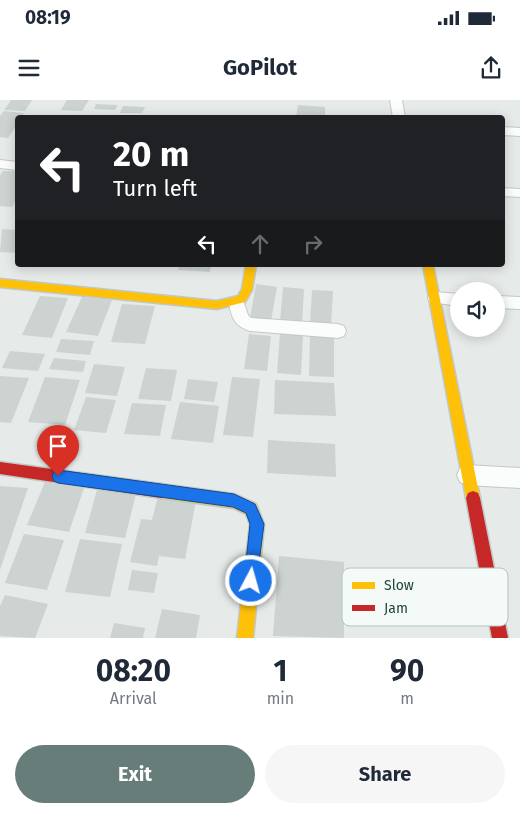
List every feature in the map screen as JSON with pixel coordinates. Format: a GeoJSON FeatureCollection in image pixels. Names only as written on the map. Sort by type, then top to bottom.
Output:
{"type":"FeatureCollection","features":[{"type":"Feature","properties":{"kind":"street"},"geometry":{"type":"LineString","coordinates":[[396,100],[398,115]]}},
{"type":"Feature","properties":{"kind":"street"},"geometry":{"type":"LineString","coordinates":[[505,131],[520,132]]}},
{"type":"Feature","properties":{"kind":"street"},"geometry":{"type":"LineString","coordinates":[[0,164],[15,166]]}},
{"type":"Feature","properties":{"kind":"street"},"geometry":{"type":"LineString","coordinates":[[505,192],[520,193]]}},
{"type":"Feature","properties":{"kind":"street"},"geometry":{"type":"LineString","coordinates":[[0,283],[218,305],[237,304],[245,297],[251,267]]}},
{"type":"Feature","properties":{"kind":"street"},"geometry":{"type":"LineString","coordinates":[[428,267],[436,298],[467,476],[486,568]]}},
{"type":"Feature","properties":{"kind":"street"},"geometry":{"type":"LineString","coordinates":[[436,298],[450,299]]}},
{"type":"Feature","properties":{"kind":"street"},"geometry":{"type":"LineString","coordinates":[[505,302],[520,303]]}},
{"type":"Feature","properties":{"kind":"street"},"geometry":{"type":"LineString","coordinates":[[237,304],[242,320],[247,324],[338,331]]}},
{"type":"Feature","properties":{"kind":"street"},"geometry":{"type":"LineString","coordinates":[[0,468],[234,501],[250,509],[257,524],[245,638]]}},
{"type":"Feature","properties":{"kind":"street"},"geometry":{"type":"LineString","coordinates":[[467,476],[520,478]]}},
{"type":"Feature","properties":{"kind":"building"},"geometry":{"type":"Polygon","coordinates":[[[11,100],[32,100],[25,111],[4,110],[11,100]]]}},
{"type":"Feature","properties":{"kind":"building"},"geometry":{"type":"Polygon","coordinates":[[[67,100],[89,100],[82,111],[61,110],[67,100]]]}},
{"type":"Feature","properties":{"kind":"building"},"geometry":{"type":"Polygon","coordinates":[[[96,104],[118,105],[115,110],[94,109],[96,104]]]}},
{"type":"Feature","properties":{"kind":"building"},"geometry":{"type":"Polygon","coordinates":[[[298,105],[325,107],[325,115],[296,115],[298,105]]]}},
{"type":"Feature","properties":{"kind":"building"},"geometry":{"type":"Polygon","coordinates":[[[123,106],[145,107],[142,113],[120,113],[123,106]]]}},
{"type":"Feature","properties":{"kind":"building"},"geometry":{"type":"Polygon","coordinates":[[[4,111],[24,113],[23,115],[15,115],[15,128],[8,138],[0,137],[0,116],[4,111]]]}},
{"type":"Feature","properties":{"kind":"building"},"geometry":{"type":"Polygon","coordinates":[[[3,171],[15,171],[15,202],[12,207],[0,206],[0,175],[3,171]]]}},
{"type":"Feature","properties":{"kind":"building"},"geometry":{"type":"Polygon","coordinates":[[[2,229],[15,230],[15,253],[0,252],[2,229]]]}},
{"type":"Feature","properties":{"kind":"building"},"geometry":{"type":"Polygon","coordinates":[[[179,267],[211,267],[210,272],[178,270],[179,267]]]}},
{"type":"Feature","properties":{"kind":"building"},"geometry":{"type":"Polygon","coordinates":[[[256,284],[277,287],[271,321],[250,319],[256,284]]]}},
{"type":"Feature","properties":{"kind":"building"},"geometry":{"type":"Polygon","coordinates":[[[283,287],[304,289],[302,324],[280,322],[283,287]]]}},
{"type":"Feature","properties":{"kind":"building"},"geometry":{"type":"Polygon","coordinates":[[[312,290],[333,291],[331,326],[310,324],[312,290]]]}},
{"type":"Feature","properties":{"kind":"building"},"geometry":{"type":"Polygon","coordinates":[[[40,296],[68,298],[52,338],[22,335],[40,296]]]}},
{"type":"Feature","properties":{"kind":"building"},"geometry":{"type":"Polygon","coordinates":[[[82,297],[112,300],[98,336],[66,332],[82,297]]]}},
{"type":"Feature","properties":{"kind":"building"},"geometry":{"type":"Polygon","coordinates":[[[122,304],[155,306],[145,344],[111,342],[122,304]]]}},
{"type":"Feature","properties":{"kind":"building"},"geometry":{"type":"Polygon","coordinates":[[[280,333],[303,335],[301,375],[277,373],[280,333]]]}},
{"type":"Feature","properties":{"kind":"building"},"geometry":{"type":"Polygon","coordinates":[[[249,334],[271,336],[267,371],[244,369],[249,334]]]}},
{"type":"Feature","properties":{"kind":"building"},"geometry":{"type":"Polygon","coordinates":[[[310,336],[334,338],[334,377],[309,376],[310,336]]]}},
{"type":"Feature","properties":{"kind":"building"},"geometry":{"type":"Polygon","coordinates":[[[61,339],[94,341],[90,355],[56,352],[61,339]]]}},
{"type":"Feature","properties":{"kind":"building"},"geometry":{"type":"Polygon","coordinates":[[[10,351],[45,354],[38,371],[2,368],[10,351]]]}},
{"type":"Feature","properties":{"kind":"building"},"geometry":{"type":"Polygon","coordinates":[[[54,358],[86,361],[83,372],[49,369],[54,358]]]}},
{"type":"Feature","properties":{"kind":"building"},"geometry":{"type":"Polygon","coordinates":[[[94,364],[125,367],[117,396],[85,393],[94,364]]]}},
{"type":"Feature","properties":{"kind":"building"},"geometry":{"type":"Polygon","coordinates":[[[146,368],[177,370],[171,401],[138,399],[146,368]]]}},
{"type":"Feature","properties":{"kind":"building"},"geometry":{"type":"Polygon","coordinates":[[[0,376],[29,378],[11,423],[0,422],[0,376]]]}},
{"type":"Feature","properties":{"kind":"building"},"geometry":{"type":"Polygon","coordinates":[[[45,377],[80,380],[65,425],[28,422],[45,377]]]}},
{"type":"Feature","properties":{"kind":"building"},"geometry":{"type":"Polygon","coordinates":[[[232,377],[260,379],[253,437],[223,435],[232,377]]]}},
{"type":"Feature","properties":{"kind":"building"},"geometry":{"type":"Polygon","coordinates":[[[188,379],[218,382],[214,402],[184,399],[188,379]]]}},
{"type":"Feature","properties":{"kind":"building"},"geometry":{"type":"Polygon","coordinates":[[[275,380],[334,383],[336,416],[274,414],[275,380]]]}},
{"type":"Feature","properties":{"kind":"building"},"geometry":{"type":"Polygon","coordinates":[[[86,397],[116,400],[106,433],[74,430],[86,397]]]}},
{"type":"Feature","properties":{"kind":"building"},"geometry":{"type":"Polygon","coordinates":[[[180,402],[219,406],[213,443],[171,439],[180,402]]]}},
{"type":"Feature","properties":{"kind":"building"},"geometry":{"type":"Polygon","coordinates":[[[132,403],[166,405],[160,436],[124,434],[132,403]]]}},
{"type":"Feature","properties":{"kind":"building"},"geometry":{"type":"Polygon","coordinates":[[[268,440],[335,444],[336,477],[267,473],[268,440]]]}},
{"type":"Feature","properties":{"kind":"building"},"geometry":{"type":"Polygon","coordinates":[[[45,482],[84,488],[69,532],[27,525],[45,482]]]}},
{"type":"Feature","properties":{"kind":"building"},"geometry":{"type":"Polygon","coordinates":[[[0,486],[28,488],[0,570],[0,486]]]}},
{"type":"Feature","properties":{"kind":"building"},"geometry":{"type":"Polygon","coordinates":[[[97,490],[136,494],[125,538],[85,533],[97,490]]]}},
{"type":"Feature","properties":{"kind":"building"},"geometry":{"type":"Polygon","coordinates":[[[158,496],[196,501],[185,559],[159,556],[157,566],[130,562],[141,519],[152,520],[158,496]]]}},
{"type":"Feature","properties":{"kind":"building"},"geometry":{"type":"Polygon","coordinates":[[[24,534],[64,540],[47,590],[5,583],[24,534]]]}},
{"type":"Feature","properties":{"kind":"building"},"geometry":{"type":"Polygon","coordinates":[[[80,539],[122,544],[110,597],[65,592],[80,539]]]}},
{"type":"Feature","properties":{"kind":"building"},"geometry":{"type":"Polygon","coordinates":[[[279,556],[344,562],[344,568],[342,568],[342,626],[344,626],[344,638],[273,636],[279,556]]]}},
{"type":"Feature","properties":{"kind":"building"},"geometry":{"type":"Polygon","coordinates":[[[132,570],[158,573],[154,593],[128,590],[132,570]]]}},
{"type":"Feature","properties":{"kind":"building"},"geometry":{"type":"Polygon","coordinates":[[[5,595],[48,604],[35,638],[0,636],[0,606],[5,595]]]}},
{"type":"Feature","properties":{"kind":"building"},"geometry":{"type":"Polygon","coordinates":[[[162,609],[200,615],[196,638],[155,638],[162,609]]]}},
{"type":"Feature","properties":{"kind":"building"},"geometry":{"type":"Polygon","coordinates":[[[114,623],[145,628],[143,638],[110,638],[114,623]]]}},
{"type":"Feature","properties":{"kind":"traffic: slow"},"geometry":{"type":"LineString","coordinates":[[0,283],[217,305],[241,299],[247,290],[251,267]]}},
{"type":"Feature","properties":{"kind":"traffic: slow"},"geometry":{"type":"LineString","coordinates":[[428,267],[473,498]]}},
{"type":"Feature","properties":{"kind":"traffic: slow"},"geometry":{"type":"LineString","coordinates":[[161,491],[234,501],[251,509],[257,524],[245,638]]}},
{"type":"Feature","properties":{"kind":"traffic: jam"},"geometry":{"type":"LineString","coordinates":[[0,468],[161,491]]}},
{"type":"Feature","properties":{"kind":"traffic: jam"},"geometry":{"type":"LineString","coordinates":[[473,498],[486,568]]}},
{"type":"Feature","properties":{"kind":"traffic: jam"},"geometry":{"type":"LineString","coordinates":[[498,626],[500,638]]}},
{"type":"Feature","properties":{"kind":"route"},"geometry":{"type":"LineString","coordinates":[[58,476],[234,501],[250,509],[257,524],[251,581]]}}]}
